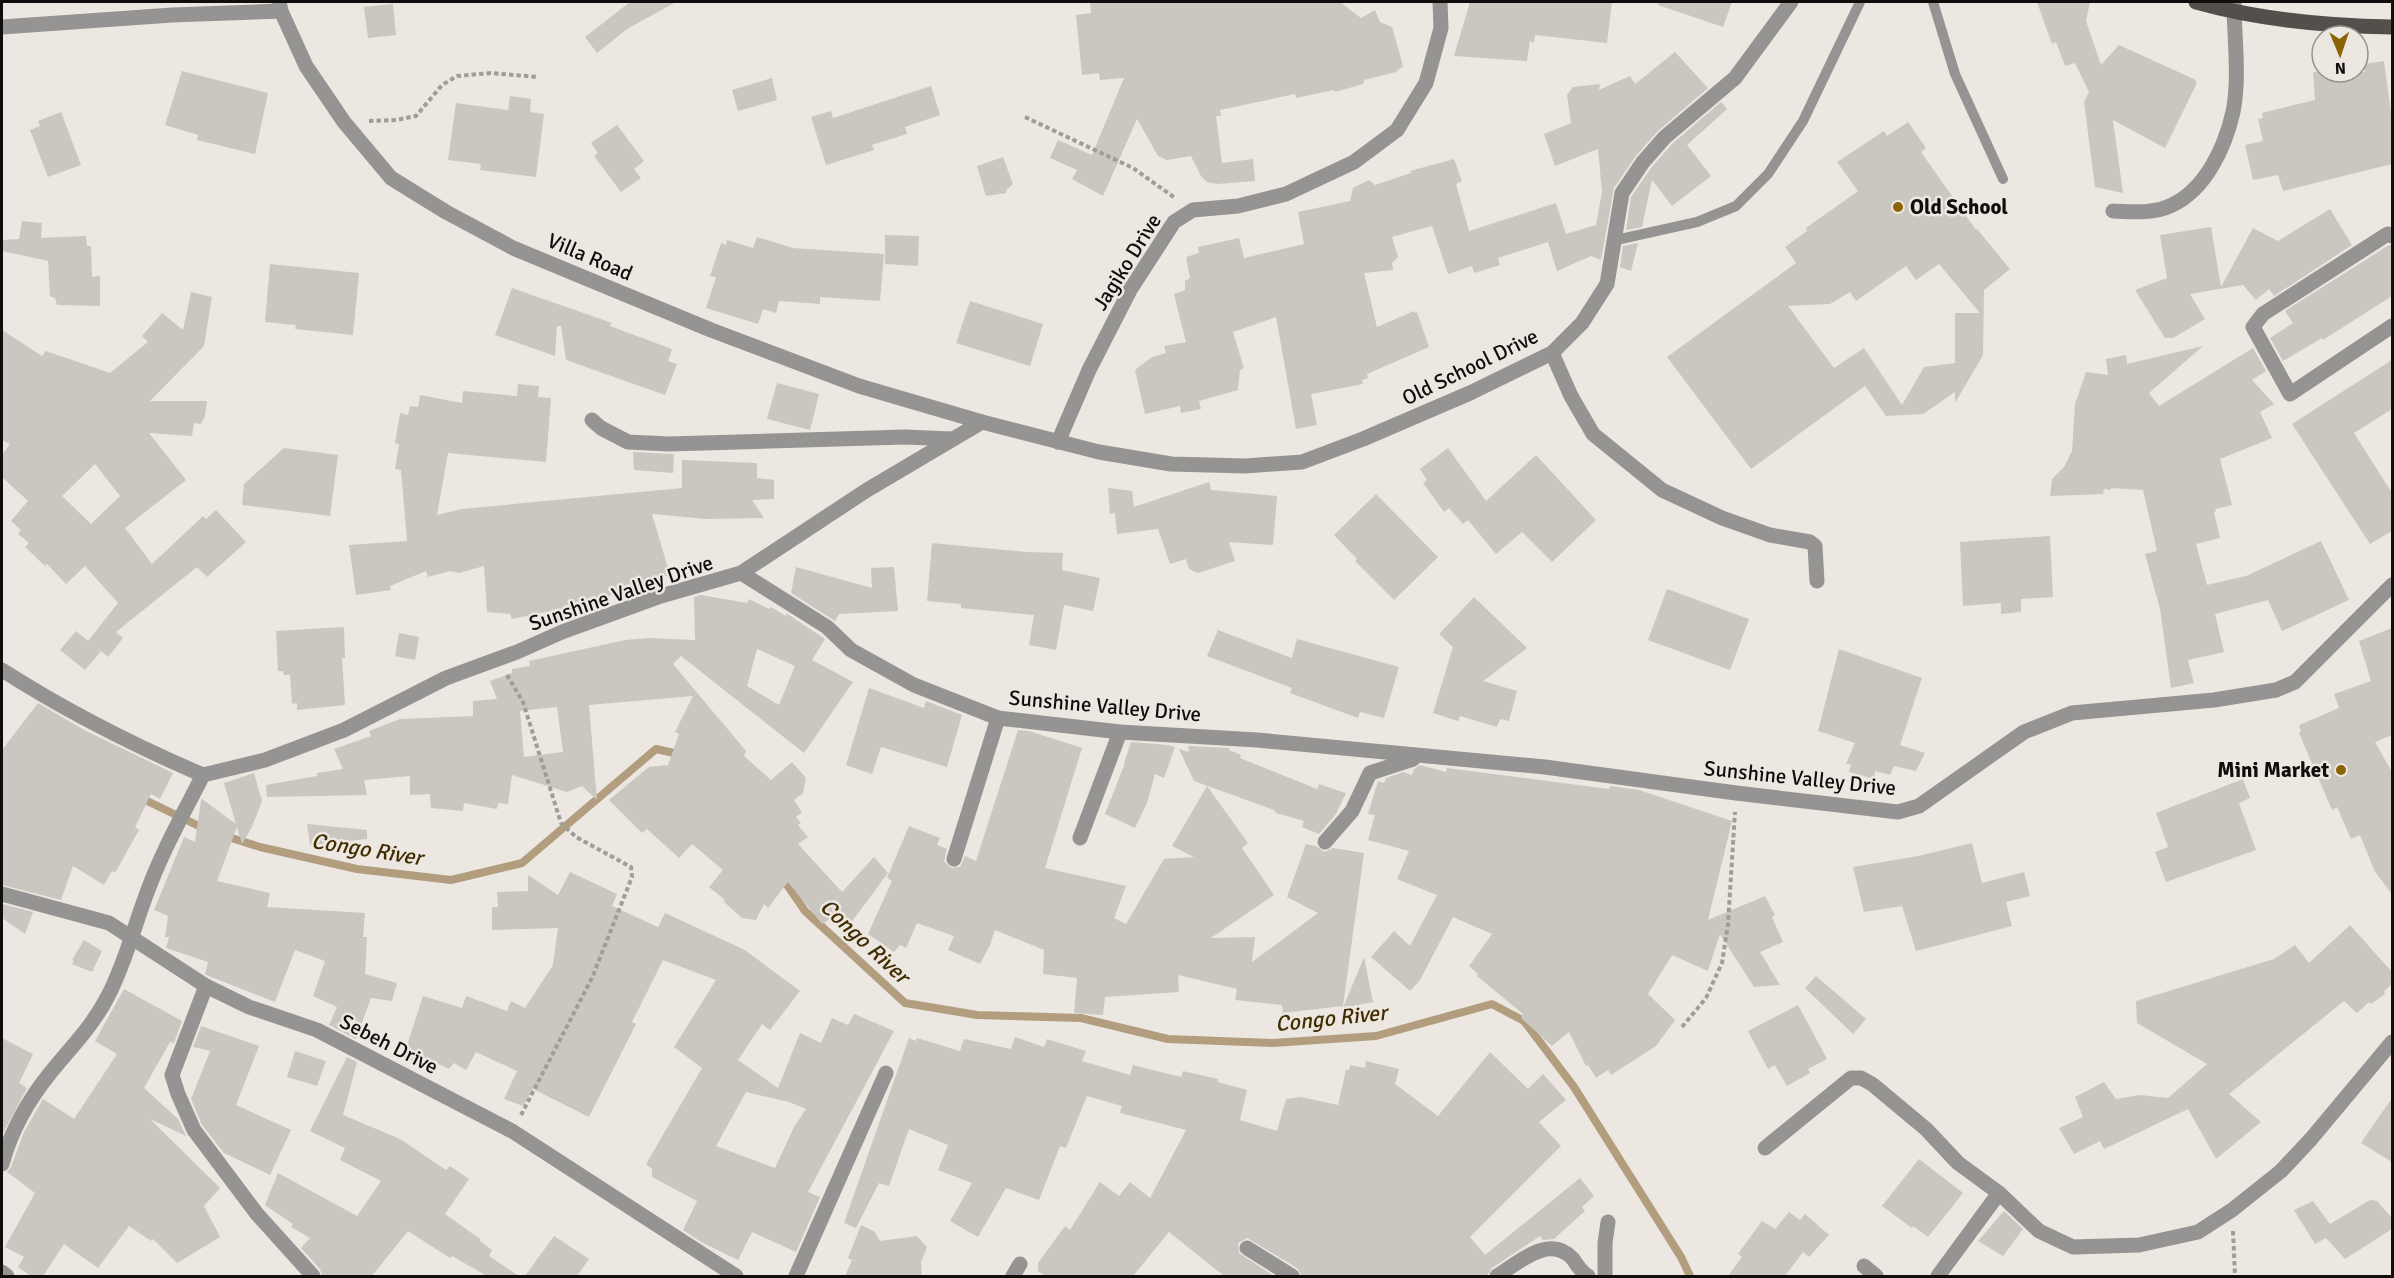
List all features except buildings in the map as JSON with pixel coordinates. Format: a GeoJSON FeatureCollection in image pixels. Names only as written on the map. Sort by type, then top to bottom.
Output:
{"type":"FeatureCollection","features":[{"type":"Feature","properties":{"kind":"main road"},"geometry":{"type":"LineString","coordinates":[[2196,2],[2234,7],[2302,22],[2392,27]]}},
{"type":"Feature","properties":{"kind":"street","name":"Jagiko Drive"},"geometry":{"type":"LineString","coordinates":[[1058,442],[1089,370],[1130,290],[1174,222],[1193,210],[1238,206],[1286,194],[1354,162],[1397,130],[1426,83],[1441,28],[1440,2]]}},
{"type":"Feature","properties":{"kind":"street","name":"Old School Drive"},"geometry":{"type":"LineString","coordinates":[[982,422],[1058,442],[1171,464],[1245,466],[1302,462],[1363,439],[1470,393],[1552,353],[1582,323],[1607,285],[1622,193],[1643,162],[1665,137],[1735,78],[1791,2]]}},
{"type":"Feature","properties":{"kind":"street"},"geometry":{"type":"LineString","coordinates":[[2,27],[280,6]]}},
{"type":"Feature","properties":{"kind":"street","name":"Villa Road"},"geometry":{"type":"LineString","coordinates":[[280,6],[306,66],[344,122],[391,178],[446,212],[513,248],[711,330],[859,386],[982,422]]}},
{"type":"Feature","properties":{"kind":"street"},"geometry":{"type":"LineString","coordinates":[[2113,211],[2143,212],[2171,206],[2204,178],[2221,149],[2233,111],[2236,66],[2234,7]]}},
{"type":"Feature","properties":{"kind":"street"},"geometry":{"type":"LineString","coordinates":[[2392,236],[2385,235],[2263,314],[2253,327],[2290,394],[2392,326]]}},
{"type":"Feature","properties":{"kind":"street"},"geometry":{"type":"LineString","coordinates":[[1552,353],[1571,396],[1593,434],[1602,442],[1662,490],[1722,518],[1770,535],[1810,542],[1815,546],[1817,581]]}},
{"type":"Feature","properties":{"kind":"street"},"geometry":{"type":"LineString","coordinates":[[592,420],[600,428],[628,442],[669,444],[905,437],[952,439]]}},
{"type":"Feature","properties":{"kind":"street"},"geometry":{"type":"LineString","coordinates":[[741,573],[867,490],[982,422]]}},
{"type":"Feature","properties":{"kind":"street","name":"Sunshine Valley Drive"},"geometry":{"type":"LineString","coordinates":[[203,775],[265,760],[344,730],[446,678],[517,652],[562,632],[661,596],[741,573],[826,627],[851,650],[914,685],[998,718],[1120,732],[1257,740],[1545,767],[1736,794],[1881,812],[1898,812],[1919,806],[2024,732],[2072,713],[2214,700],[2276,690],[2295,682],[2392,585]]}},
{"type":"Feature","properties":{"kind":"street"},"geometry":{"type":"LineString","coordinates":[[2,670],[54,703],[109,732],[203,775],[168,841],[144,899],[133,938],[108,996],[87,1032],[50,1073],[29,1104],[9,1139],[2,1164]]}},
{"type":"Feature","properties":{"kind":"street"},"geometry":{"type":"LineString","coordinates":[[954,859],[998,718]]}},
{"type":"Feature","properties":{"kind":"street"},"geometry":{"type":"LineString","coordinates":[[1080,838],[1120,732]]}},
{"type":"Feature","properties":{"kind":"street","name":"Sunshine Valley Drive"},"geometry":{"type":"LineString","coordinates":[[1325,842],[1352,811],[1371,773],[1422,756]]}},
{"type":"Feature","properties":{"kind":"street","name":"Sebeh Drive"},"geometry":{"type":"LineString","coordinates":[[2,894],[110,923],[206,986],[249,1007],[317,1030],[512,1131],[736,1276]]}},
{"type":"Feature","properties":{"kind":"street"},"geometry":{"type":"LineString","coordinates":[[206,986],[172,1075],[178,1094],[194,1130],[256,1214],[313,1276]]}},
{"type":"Feature","properties":{"kind":"street"},"geometry":{"type":"LineString","coordinates":[[1765,1148],[1851,1078],[1861,1078],[1872,1084],[1926,1129],[1958,1163],[1999,1193],[2039,1231],[2073,1247],[2139,1245],[2198,1232],[2232,1210],[2281,1171],[2392,1042]]}},
{"type":"Feature","properties":{"kind":"street"},"geometry":{"type":"LineString","coordinates":[[796,1276],[886,1073]]}},
{"type":"Feature","properties":{"kind":"street"},"geometry":{"type":"LineString","coordinates":[[1938,1276],[1999,1193]]}},
{"type":"Feature","properties":{"kind":"street"},"geometry":{"type":"LineString","coordinates":[[1605,1276],[1605,1243],[1608,1222]]}},
{"type":"Feature","properties":{"kind":"street"},"geometry":{"type":"LineString","coordinates":[[1247,1248],[1292,1276]]}},
{"type":"Feature","properties":{"kind":"street"},"geometry":{"type":"LineString","coordinates":[[1497,1276],[1542,1248],[1552,1248],[1572,1257],[1579,1270],[1588,1276]]}},
{"type":"Feature","properties":{"kind":"street"},"geometry":{"type":"LineString","coordinates":[[1864,1266],[1876,1276]]}},
{"type":"Feature","properties":{"kind":"street"},"geometry":{"type":"LineString","coordinates":[[2,1272],[7,1276]]}},
{"type":"Feature","properties":{"kind":"lane"},"geometry":{"type":"LineString","coordinates":[[1616,240],[1697,222],[1736,206],[1768,174],[1803,121],[1860,2]]}},
{"type":"Feature","properties":{"kind":"lane"},"geometry":{"type":"LineString","coordinates":[[1933,2],[1955,74],[2003,179]]}},
{"type":"Feature","properties":{"kind":"path"},"geometry":{"type":"LineString","coordinates":[[344,122],[396,120],[416,116],[442,85],[457,76],[491,73],[538,77]]}},
{"type":"Feature","properties":{"kind":"path"},"geometry":{"type":"LineString","coordinates":[[1025,117],[1133,168],[1193,210]]}},
{"type":"Feature","properties":{"kind":"path"},"geometry":{"type":"LineString","coordinates":[[512,1131],[592,978],[632,877],[631,867],[576,837],[561,823],[523,702],[506,673],[517,652]]}},
{"type":"Feature","properties":{"kind":"path"},"geometry":{"type":"LineString","coordinates":[[1682,1027],[1706,998],[1722,963],[1728,924],[1736,794]]}},
{"type":"Feature","properties":{"kind":"path"},"geometry":{"type":"LineString","coordinates":[[2232,1210],[2235,1276]]}},
{"type":"Feature","properties":{"kind":"waterway","name":"Congo River"},"geometry":{"type":"LineString","coordinates":[[225,836],[260,847],[357,869],[451,880],[522,863],[656,749],[683,755]]}},
{"type":"Feature","properties":{"kind":"waterway","name":"Congo River"},"geometry":{"type":"LineString","coordinates":[[141,798],[205,829]]}},
{"type":"Feature","properties":{"kind":"waterway","name":"Congo River"},"geometry":{"type":"LineString","coordinates":[[781,876],[805,911],[905,1003],[977,1015],[1081,1018],[1168,1039],[1273,1043],[1376,1036],[1492,1004],[1524,1021],[1574,1087],[1681,1257],[1690,1276]]}},
{"type":"Feature","properties":{"kind":"place","name":"Old School"},"geometry":{"type":"Point","coordinates":[1898,207]}},
{"type":"Feature","properties":{"kind":"place","name":"Mini Market"},"geometry":{"type":"Point","coordinates":[2341,770]}}]}
